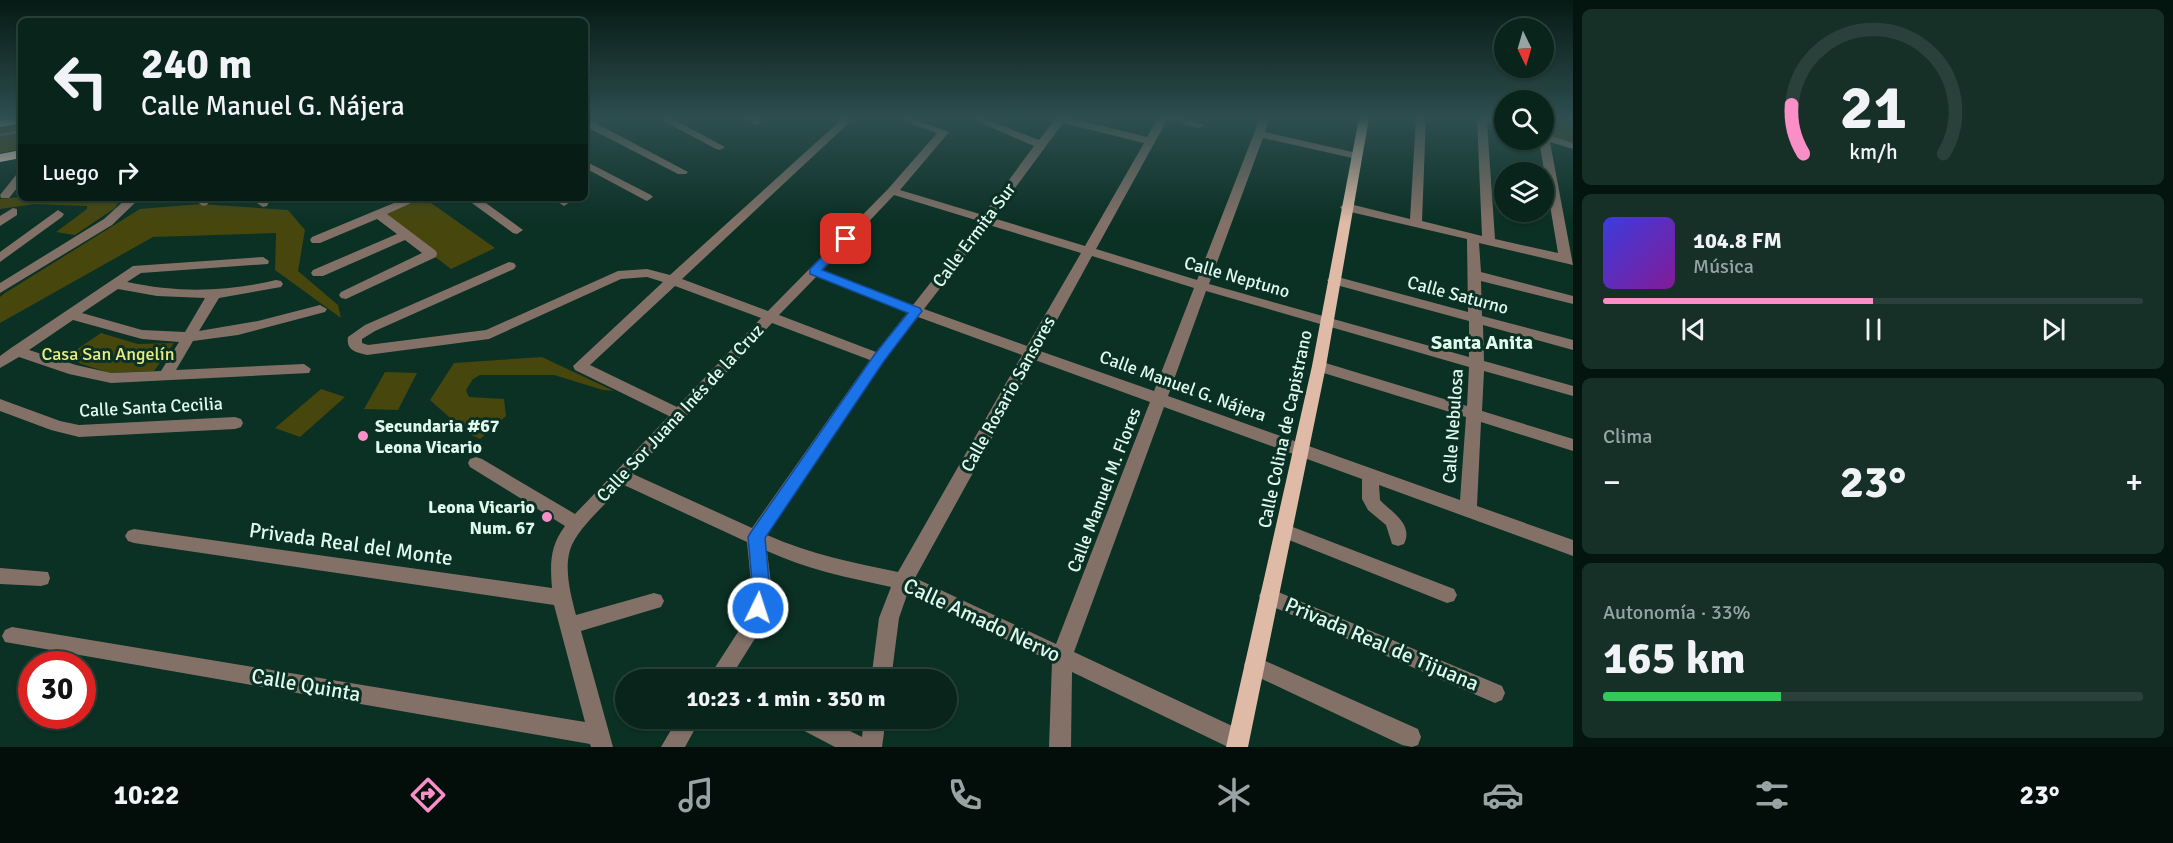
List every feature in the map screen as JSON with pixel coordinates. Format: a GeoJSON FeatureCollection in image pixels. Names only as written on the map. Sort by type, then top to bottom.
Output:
{"type":"FeatureCollection","features":[{"type":"Feature","properties":{"kind":"highway"},"geometry":{"type":"LineString","coordinates":[[0,157],[18,154]]}},
{"type":"Feature","properties":{"kind":"main road","name":"Calle Colina de Capistrano"},"geometry":{"type":"LineString","coordinates":[[1237,743],[1285,531],[1319,366],[1346,207],[1358,153]]}},
{"type":"Feature","properties":{"kind":"street"},"geometry":{"type":"LineString","coordinates":[[644,153],[682,172]]}},
{"type":"Feature","properties":{"kind":"street"},"geometry":{"type":"LineString","coordinates":[[679,414],[580,366],[811,153]]}},
{"type":"Feature","properties":{"kind":"street","name":"Calle Sor Juana Inés de la Cruz"},"geometry":{"type":"LineString","coordinates":[[601,741],[562,598],[559,559],[565,540],[621,476],[892,191],[925,153]]}},
{"type":"Feature","properties":{"kind":"street","name":"Calle Ermita Sur"},"geometry":{"type":"LineString","coordinates":[[756,537],[879,358],[1036,153]]}},
{"type":"Feature","properties":{"kind":"street","name":"Calle Rosario Sansores"},"geometry":{"type":"LineString","coordinates":[[882,669],[889,618],[903,581],[1029,352],[1089,252],[1143,153]]}},
{"type":"Feature","properties":{"kind":"street","name":"Calle Manuel M. Flores"},"geometry":{"type":"LineString","coordinates":[[1060,747],[1062,656],[1252,153]]}},
{"type":"Feature","properties":{"kind":"street"},"geometry":{"type":"LineString","coordinates":[[1348,153],[1358,156]]}},
{"type":"Feature","properties":{"kind":"street"},"geometry":{"type":"LineString","coordinates":[[1416,224],[1419,153]]}},
{"type":"Feature","properties":{"kind":"street"},"geometry":{"type":"LineString","coordinates":[[1485,153],[1489,241]]}},
{"type":"Feature","properties":{"kind":"street"},"geometry":{"type":"LineString","coordinates":[[1346,207],[1569,260],[1547,153]]}},
{"type":"Feature","properties":{"kind":"street"},"geometry":{"type":"LineString","coordinates":[[588,166],[647,197]]}},
{"type":"Feature","properties":{"kind":"street"},"geometry":{"type":"LineString","coordinates":[[3,196],[18,179]]}},
{"type":"Feature","properties":{"kind":"street","name":"Calle Neptuno"},"geometry":{"type":"LineString","coordinates":[[892,191],[1202,286],[1573,391]]}},
{"type":"Feature","properties":{"kind":"street"},"geometry":{"type":"LineString","coordinates":[[3,196],[18,194]]}},
{"type":"Feature","properties":{"kind":"street"},"geometry":{"type":"LineString","coordinates":[[120,213],[124,201]]}},
{"type":"Feature","properties":{"kind":"street"},"geometry":{"type":"LineString","coordinates":[[0,290],[120,213],[131,201]]}},
{"type":"Feature","properties":{"kind":"street"},"geometry":{"type":"LineString","coordinates":[[316,240],[407,201]]}},
{"type":"Feature","properties":{"kind":"street"},"geometry":{"type":"LineString","coordinates":[[475,201],[517,230]]}},
{"type":"Feature","properties":{"kind":"street"},"geometry":{"type":"LineString","coordinates":[[0,222],[13,212]]}},
{"type":"Feature","properties":{"kind":"street"},"geometry":{"type":"LineString","coordinates":[[0,258],[58,214]]}},
{"type":"Feature","properties":{"kind":"street"},"geometry":{"type":"LineString","coordinates":[[346,295],[431,254],[379,214]]}},
{"type":"Feature","properties":{"kind":"street"},"geometry":{"type":"LineString","coordinates":[[318,273],[406,235]]}},
{"type":"Feature","properties":{"kind":"street","name":"Calle Nebulosa"},"geometry":{"type":"LineString","coordinates":[[1467,509],[1477,364],[1473,237]]}},
{"type":"Feature","properties":{"kind":"street"},"geometry":{"type":"LineString","coordinates":[[0,363],[69,314],[133,272],[143,268],[263,261]]}},
{"type":"Feature","properties":{"kind":"street"},"geometry":{"type":"LineString","coordinates":[[509,266],[370,328],[356,337],[354,345],[367,351],[489,334],[618,275],[647,273],[672,280],[879,358]]}},
{"type":"Feature","properties":{"kind":"street","name":"Calle Manuel G. Nájera"},"geometry":{"type":"LineString","coordinates":[[814,271],[915,311],[1573,548]]}},
{"type":"Feature","properties":{"kind":"street"},"geometry":{"type":"LineString","coordinates":[[1475,275],[1573,300]]}},
{"type":"Feature","properties":{"kind":"street","name":"Calle Saturno"},"geometry":{"type":"LineString","coordinates":[[1334,280],[1573,345]]}},
{"type":"Feature","properties":{"kind":"street"},"geometry":{"type":"LineString","coordinates":[[116,284],[163,294],[248,291],[276,284]]}},
{"type":"Feature","properties":{"kind":"street"},"geometry":{"type":"LineString","coordinates":[[165,376],[214,294]]}},
{"type":"Feature","properties":{"kind":"street"},"geometry":{"type":"LineString","coordinates":[[69,314],[152,336],[242,331],[320,309]]}},
{"type":"Feature","properties":{"kind":"street"},"geometry":{"type":"LineString","coordinates":[[16,351],[93,375],[111,378],[304,369]]}},
{"type":"Feature","properties":{"kind":"street"},"geometry":{"type":"LineString","coordinates":[[1319,366],[1573,445]]}},
{"type":"Feature","properties":{"kind":"street","name":"Calle Santa Cecilia"},"geometry":{"type":"LineString","coordinates":[[0,405],[57,426],[79,431],[235,423]]}},
{"type":"Feature","properties":{"kind":"street"},"geometry":{"type":"LineString","coordinates":[[476,463],[577,524]]}},
{"type":"Feature","properties":{"kind":"street"},"geometry":{"type":"LineString","coordinates":[[1371,474],[1370,497],[1377,507],[1393,519],[1398,539]]}},
{"type":"Feature","properties":{"kind":"street","name":"Calle Amado Nervo"},"geometry":{"type":"LineString","coordinates":[[621,476],[794,555],[842,569],[903,581],[1062,656],[1237,743]]}},
{"type":"Feature","properties":{"kind":"street"},"geometry":{"type":"LineString","coordinates":[[1285,531],[1447,596]]}},
{"type":"Feature","properties":{"kind":"street","name":"Privada Real del Monte"},"geometry":{"type":"LineString","coordinates":[[134,536],[562,598]]}},
{"type":"Feature","properties":{"kind":"street"},"geometry":{"type":"LineString","coordinates":[[726,669],[754,624],[762,592],[756,537]]}},
{"type":"Feature","properties":{"kind":"street"},"geometry":{"type":"LineString","coordinates":[[0,576],[41,578]]}},
{"type":"Feature","properties":{"kind":"street","name":"Privada Real de Tijuana"},"geometry":{"type":"LineString","coordinates":[[1269,596],[1495,693]]}},
{"type":"Feature","properties":{"kind":"street"},"geometry":{"type":"LineString","coordinates":[[570,626],[654,601]]}},
{"type":"Feature","properties":{"kind":"street","name":"Calle Quinta"},"geometry":{"type":"LineString","coordinates":[[12,636],[601,741]]}},
{"type":"Feature","properties":{"kind":"street"},"geometry":{"type":"LineString","coordinates":[[1254,665],[1410,737]]}},
{"type":"Feature","properties":{"kind":"street"},"geometry":{"type":"LineString","coordinates":[[672,747],[684,729]]}},
{"type":"Feature","properties":{"kind":"street"},"geometry":{"type":"LineString","coordinates":[[823,729],[858,747]]}},
{"type":"Feature","properties":{"kind":"street"},"geometry":{"type":"LineString","coordinates":[[871,747],[873,729]]}},
{"type":"Feature","properties":{"kind":"green space"},"geometry":{"type":"Polygon","coordinates":[[[18,197],[18,201],[119,201],[115,208],[75,235],[56,232],[87,209],[87,206],[35,204],[0,209],[0,199],[18,197]]]}},
{"type":"Feature","properties":{"kind":"green space"},"geometry":{"type":"Polygon","coordinates":[[[409,201],[428,201],[495,248],[451,269],[379,214],[409,201]]]}},
{"type":"Feature","properties":{"kind":"green space"},"geometry":{"type":"Polygon","coordinates":[[[200,204],[288,210],[305,230],[298,271],[338,305],[341,318],[275,270],[276,233],[153,237],[0,323],[0,297],[140,209],[200,204]]]}},
{"type":"Feature","properties":{"kind":"green space","name":"Casa San Angelín"},"geometry":{"type":"Polygon","coordinates":[[[101,333],[138,344],[174,343],[154,371],[109,373],[64,358],[101,333]]]}},
{"type":"Feature","properties":{"kind":"green space"},"geometry":{"type":"Polygon","coordinates":[[[542,357],[614,391],[603,390],[554,375],[480,375],[473,379],[466,390],[469,397],[504,399],[506,416],[480,439],[467,433],[430,400],[454,363],[542,357]]]}},
{"type":"Feature","properties":{"kind":"green space"},"geometry":{"type":"Polygon","coordinates":[[[385,372],[417,373],[398,410],[364,409],[385,372]]]}},
{"type":"Feature","properties":{"kind":"green space"},"geometry":{"type":"Polygon","coordinates":[[[321,389],[345,397],[300,437],[275,428],[321,389]]]}},
{"type":"Feature","properties":{"kind":"place","name":"Secundaria #67 Leona Vicario"},"geometry":{"type":"Point","coordinates":[363,436]}},
{"type":"Feature","properties":{"kind":"place","name":"Leona Vicario Num. 67"},"geometry":{"type":"Point","coordinates":[547,517]}},
{"type":"Feature","properties":{"kind":"district","name":"Santa Anita"},"geometry":{"type":"Point","coordinates":[1482,342]}},
{"type":"Feature","properties":{"kind":"route"},"geometry":{"type":"LineString","coordinates":[[758,608],[762,592],[756,537],[879,358],[915,311],[814,271],[846,239]]}}]}
